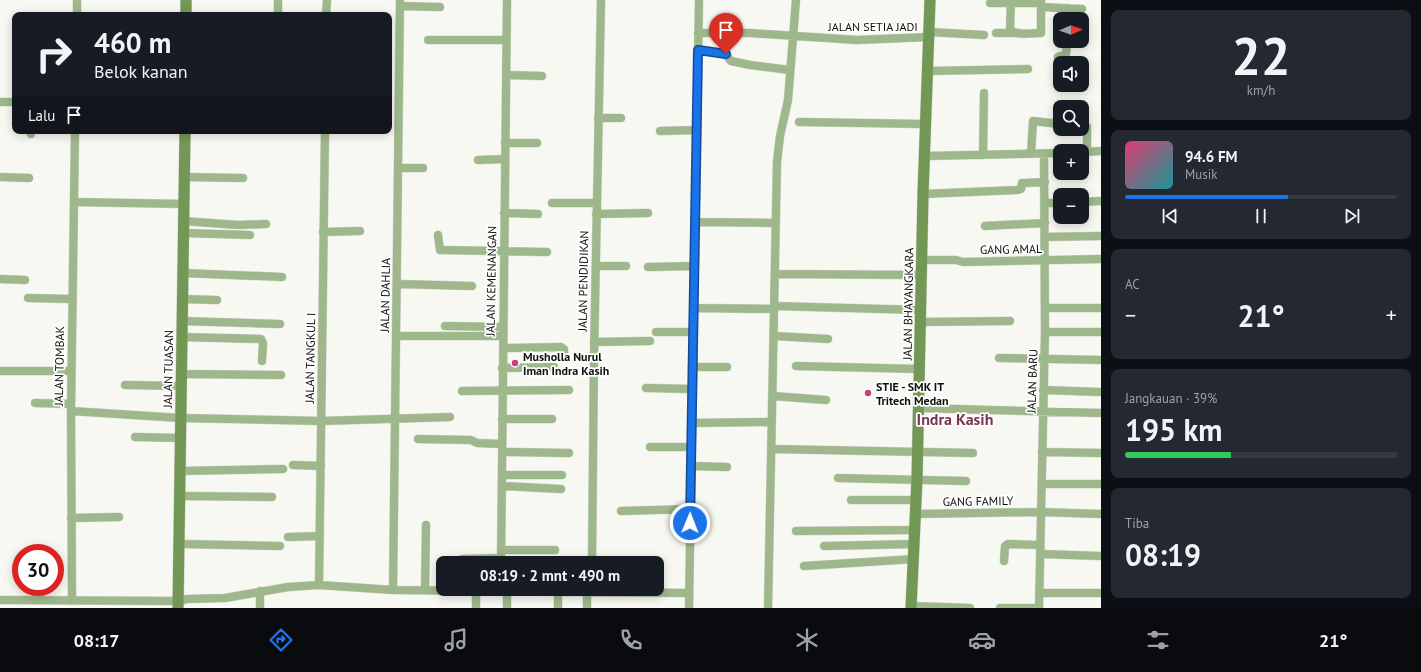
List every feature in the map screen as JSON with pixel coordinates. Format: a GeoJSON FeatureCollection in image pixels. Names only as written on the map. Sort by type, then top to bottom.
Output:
{"type":"FeatureCollection","features":[{"type":"Feature","properties":{"kind":"main road"},"geometry":{"type":"LineString","coordinates":[[186,0],[186,12]]}},
{"type":"Feature","properties":{"kind":"main road","name":"JALAN BHAYANGKARA"},"geometry":{"type":"LineString","coordinates":[[912,607],[918,451],[923,194],[930,0]]}},
{"type":"Feature","properties":{"kind":"main road","name":"JALAN TUASAN"},"geometry":{"type":"LineString","coordinates":[[178,604],[180,374],[185,134]]}},
{"type":"Feature","properties":{"kind":"street"},"geometry":{"type":"LineString","coordinates":[[77,12],[78,0]]}},
{"type":"Feature","properties":{"kind":"street"},"geometry":{"type":"LineString","coordinates":[[278,0],[278,12]]}},
{"type":"Feature","properties":{"kind":"street"},"geometry":{"type":"LineString","coordinates":[[326,0],[326,12]]}},
{"type":"Feature","properties":{"kind":"street","name":"JALAN KEMENANGAN"},"geometry":{"type":"LineString","coordinates":[[501,556],[507,0]]}},
{"type":"Feature","properties":{"kind":"street","name":"JALAN PENDIDIKAN"},"geometry":{"type":"LineString","coordinates":[[592,556],[596,203],[601,0]]}},
{"type":"Feature","properties":{"kind":"street"},"geometry":{"type":"LineString","coordinates":[[689,608],[699,0]]}},
{"type":"Feature","properties":{"kind":"street"},"geometry":{"type":"LineString","coordinates":[[768,608],[777,155],[788,100],[796,0]]}},
{"type":"Feature","properties":{"kind":"street"},"geometry":{"type":"LineString","coordinates":[[1011,2],[1010,30],[1014,33]]}},
{"type":"Feature","properties":{"kind":"street"},"geometry":{"type":"LineString","coordinates":[[400,3],[440,6]]}},
{"type":"Feature","properties":{"kind":"street","name":"JALAN DAHLIA"},"geometry":{"type":"LineString","coordinates":[[393,590],[398,284],[400,3]]}},
{"type":"Feature","properties":{"kind":"street"},"geometry":{"type":"LineString","coordinates":[[990,3],[1041,3],[1082,9]]}},
{"type":"Feature","properties":{"kind":"street"},"geometry":{"type":"LineString","coordinates":[[996,33],[1041,33],[1041,3]]}},
{"type":"Feature","properties":{"kind":"street","name":"JALAN SETIA JADI"},"geometry":{"type":"LineString","coordinates":[[698,33],[857,40],[929,35],[984,35]]}},
{"type":"Feature","properties":{"kind":"street"},"geometry":{"type":"LineString","coordinates":[[428,40],[506,40]]}},
{"type":"Feature","properties":{"kind":"street"},"geometry":{"type":"LineString","coordinates":[[1061,56],[1066,54],[1066,48]]}},
{"type":"Feature","properties":{"kind":"street"},"geometry":{"type":"LineString","coordinates":[[698,50],[725,53],[730,60],[750,66],[790,70]]}},
{"type":"Feature","properties":{"kind":"street"},"geometry":{"type":"LineString","coordinates":[[928,71],[1028,69]]}},
{"type":"Feature","properties":{"kind":"street"},"geometry":{"type":"LineString","coordinates":[[506,76],[542,76]]}},
{"type":"Feature","properties":{"kind":"street"},"geometry":{"type":"LineString","coordinates":[[983,155],[984,93]]}},
{"type":"Feature","properties":{"kind":"street"},"geometry":{"type":"LineString","coordinates":[[0,102],[12,102]]}},
{"type":"Feature","properties":{"kind":"street"},"geometry":{"type":"LineString","coordinates":[[598,118],[621,118]]}},
{"type":"Feature","properties":{"kind":"street"},"geometry":{"type":"LineString","coordinates":[[1030,154],[1032,121],[1053,123]]}},
{"type":"Feature","properties":{"kind":"street"},"geometry":{"type":"LineString","coordinates":[[799,122],[925,124]]}},
{"type":"Feature","properties":{"kind":"street"},"geometry":{"type":"LineString","coordinates":[[660,131],[697,130]]}},
{"type":"Feature","properties":{"kind":"street","name":"JALAN TOMBAK"},"geometry":{"type":"LineString","coordinates":[[72,600],[71,371],[75,134]]}},
{"type":"Feature","properties":{"kind":"street","name":"JALAN TANGKUL I"},"geometry":{"type":"LineString","coordinates":[[319,586],[325,134]]}},
{"type":"Feature","properties":{"kind":"street"},"geometry":{"type":"LineString","coordinates":[[505,143],[537,143]]}},
{"type":"Feature","properties":{"kind":"street"},"geometry":{"type":"LineString","coordinates":[[1089,152],[1101,151]]}},
{"type":"Feature","properties":{"kind":"street"},"geometry":{"type":"LineString","coordinates":[[925,156],[1053,153]]}},
{"type":"Feature","properties":{"kind":"street","name":"JALAN BARU"},"geometry":{"type":"LineString","coordinates":[[1039,608],[1042,412],[1045,332],[1044,154]]}},
{"type":"Feature","properties":{"kind":"street"},"geometry":{"type":"LineString","coordinates":[[478,160],[505,159]]}},
{"type":"Feature","properties":{"kind":"street"},"geometry":{"type":"LineString","coordinates":[[399,168],[423,168]]}},
{"type":"Feature","properties":{"kind":"street"},"geometry":{"type":"LineString","coordinates":[[0,177],[29,178]]}},
{"type":"Feature","properties":{"kind":"street"},"geometry":{"type":"LineString","coordinates":[[184,177],[243,178]]}},
{"type":"Feature","properties":{"kind":"street"},"geometry":{"type":"LineString","coordinates":[[923,194],[1017,190],[1021,189],[1022,184],[1025,183],[1045,182]]}},
{"type":"Feature","properties":{"kind":"street"},"geometry":{"type":"LineString","coordinates":[[1089,202],[1101,201]]}},
{"type":"Feature","properties":{"kind":"street"},"geometry":{"type":"LineString","coordinates":[[74,202],[184,204]]}},
{"type":"Feature","properties":{"kind":"street"},"geometry":{"type":"LineString","coordinates":[[552,203],[596,203]]}},
{"type":"Feature","properties":{"kind":"street"},"geometry":{"type":"LineString","coordinates":[[1045,203],[1053,203]]}},
{"type":"Feature","properties":{"kind":"street"},"geometry":{"type":"LineString","coordinates":[[504,213],[538,214]]}},
{"type":"Feature","properties":{"kind":"street"},"geometry":{"type":"LineString","coordinates":[[596,214],[648,213]]}},
{"type":"Feature","properties":{"kind":"street"},"geometry":{"type":"LineString","coordinates":[[183,221],[238,225],[266,224]]}},
{"type":"Feature","properties":{"kind":"street"},"geometry":{"type":"LineString","coordinates":[[696,222],[775,223]]}},
{"type":"Feature","properties":{"kind":"street"},"geometry":{"type":"LineString","coordinates":[[985,226],[1045,223]]}},
{"type":"Feature","properties":{"kind":"street"},"geometry":{"type":"LineString","coordinates":[[323,232],[360,231]]}},
{"type":"Feature","properties":{"kind":"street"},"geometry":{"type":"LineString","coordinates":[[183,234],[250,235]]}},
{"type":"Feature","properties":{"kind":"street"},"geometry":{"type":"LineString","coordinates":[[438,235],[440,250],[547,252]]}},
{"type":"Feature","properties":{"kind":"street"},"geometry":{"type":"LineString","coordinates":[[1045,237],[1101,236]]}},
{"type":"Feature","properties":{"kind":"street","name":"GANG AMAL"},"geometry":{"type":"LineString","coordinates":[[922,260],[956,260],[963,262],[1101,259]]}},
{"type":"Feature","properties":{"kind":"street"},"geometry":{"type":"LineString","coordinates":[[596,266],[626,266]]}},
{"type":"Feature","properties":{"kind":"street"},"geometry":{"type":"LineString","coordinates":[[648,267],[695,266]]}},
{"type":"Feature","properties":{"kind":"street"},"geometry":{"type":"LineString","coordinates":[[183,273],[282,277]]}},
{"type":"Feature","properties":{"kind":"street"},"geometry":{"type":"LineString","coordinates":[[775,274],[921,276]]}},
{"type":"Feature","properties":{"kind":"street"},"geometry":{"type":"LineString","coordinates":[[0,279],[25,280]]}},
{"type":"Feature","properties":{"kind":"street"},"geometry":{"type":"LineString","coordinates":[[398,284],[472,286]]}},
{"type":"Feature","properties":{"kind":"street"},"geometry":{"type":"LineString","coordinates":[[28,298],[72,299]]}},
{"type":"Feature","properties":{"kind":"street"},"geometry":{"type":"LineString","coordinates":[[182,299],[217,300]]}},
{"type":"Feature","properties":{"kind":"street"},"geometry":{"type":"LineString","coordinates":[[694,308],[920,310]]}},
{"type":"Feature","properties":{"kind":"street"},"geometry":{"type":"LineString","coordinates":[[1045,308],[1101,308]]}},
{"type":"Feature","properties":{"kind":"street"},"geometry":{"type":"LineString","coordinates":[[182,321],[280,324]]}},
{"type":"Feature","properties":{"kind":"street"},"geometry":{"type":"LineString","coordinates":[[920,322],[1010,321]]}},
{"type":"Feature","properties":{"kind":"street"},"geometry":{"type":"LineString","coordinates":[[445,326],[503,327]]}},
{"type":"Feature","properties":{"kind":"street"},"geometry":{"type":"LineString","coordinates":[[656,332],[693,332]]}},
{"type":"Feature","properties":{"kind":"street"},"geometry":{"type":"LineString","coordinates":[[1045,332],[1101,332]]}},
{"type":"Feature","properties":{"kind":"street"},"geometry":{"type":"LineString","coordinates":[[396,336],[503,336]]}},
{"type":"Feature","properties":{"kind":"street"},"geometry":{"type":"LineString","coordinates":[[774,336],[828,338]]}},
{"type":"Feature","properties":{"kind":"street"},"geometry":{"type":"LineString","coordinates":[[181,337],[261,340],[262,361]]}},
{"type":"Feature","properties":{"kind":"street"},"geometry":{"type":"LineString","coordinates":[[594,342],[650,341]]}},
{"type":"Feature","properties":{"kind":"street"},"geometry":{"type":"LineString","coordinates":[[503,348],[561,347],[564,349],[564,358]]}},
{"type":"Feature","properties":{"kind":"street"},"geometry":{"type":"LineString","coordinates":[[999,358],[1101,360]]}},
{"type":"Feature","properties":{"kind":"street"},"geometry":{"type":"LineString","coordinates":[[796,366],[919,369]]}},
{"type":"Feature","properties":{"kind":"street"},"geometry":{"type":"LineString","coordinates":[[502,368],[554,367]]}},
{"type":"Feature","properties":{"kind":"street"},"geometry":{"type":"LineString","coordinates":[[692,367],[727,367]]}},
{"type":"Feature","properties":{"kind":"street"},"geometry":{"type":"LineString","coordinates":[[0,372],[71,371]]}},
{"type":"Feature","properties":{"kind":"street"},"geometry":{"type":"LineString","coordinates":[[180,374],[281,375]]}},
{"type":"Feature","properties":{"kind":"street"},"geometry":{"type":"LineString","coordinates":[[124,385],[180,386]]}},
{"type":"Feature","properties":{"kind":"street"},"geometry":{"type":"LineString","coordinates":[[646,388],[692,389]]}},
{"type":"Feature","properties":{"kind":"street"},"geometry":{"type":"LineString","coordinates":[[462,391],[569,390]]}},
{"type":"Feature","properties":{"kind":"street"},"geometry":{"type":"LineString","coordinates":[[1043,390],[1101,392]]}},
{"type":"Feature","properties":{"kind":"street"},"geometry":{"type":"LineString","coordinates":[[773,396],[826,400]]}},
{"type":"Feature","properties":{"kind":"street"},"geometry":{"type":"LineString","coordinates":[[35,403],[180,418],[321,421],[450,417]]}},
{"type":"Feature","properties":{"kind":"street"},"geometry":{"type":"LineString","coordinates":[[919,408],[1101,413]]}},
{"type":"Feature","properties":{"kind":"street"},"geometry":{"type":"LineString","coordinates":[[502,419],[552,419]]}},
{"type":"Feature","properties":{"kind":"street"},"geometry":{"type":"LineString","coordinates":[[692,423],[772,422]]}},
{"type":"Feature","properties":{"kind":"street"},"geometry":{"type":"LineString","coordinates":[[135,437],[180,438]]}},
{"type":"Feature","properties":{"kind":"street"},"geometry":{"type":"LineString","coordinates":[[418,439],[471,440],[477,443],[502,448],[569,453]]}},
{"type":"Feature","properties":{"kind":"street"},"geometry":{"type":"LineString","coordinates":[[650,447],[691,447]]}},
{"type":"Feature","properties":{"kind":"street"},"geometry":{"type":"LineString","coordinates":[[772,449],[973,453]]}},
{"type":"Feature","properties":{"kind":"street"},"geometry":{"type":"LineString","coordinates":[[1042,452],[1101,453]]}},
{"type":"Feature","properties":{"kind":"street"},"geometry":{"type":"LineString","coordinates":[[293,465],[320,466]]}},
{"type":"Feature","properties":{"kind":"street"},"geometry":{"type":"LineString","coordinates":[[691,466],[727,467]]}},
{"type":"Feature","properties":{"kind":"street"},"geometry":{"type":"LineString","coordinates":[[179,471],[283,468]]}},
{"type":"Feature","properties":{"kind":"street"},"geometry":{"type":"LineString","coordinates":[[502,475],[562,476]]}},
{"type":"Feature","properties":{"kind":"street"},"geometry":{"type":"LineString","coordinates":[[838,478],[966,481]]}},
{"type":"Feature","properties":{"kind":"street"},"geometry":{"type":"LineString","coordinates":[[1042,484],[1101,484]]}},
{"type":"Feature","properties":{"kind":"street"},"geometry":{"type":"LineString","coordinates":[[502,486],[561,489]]}},
{"type":"Feature","properties":{"kind":"street"},"geometry":{"type":"LineString","coordinates":[[179,496],[272,497]]}},
{"type":"Feature","properties":{"kind":"street"},"geometry":{"type":"LineString","coordinates":[[851,500],[916,500]]}},
{"type":"Feature","properties":{"kind":"street"},"geometry":{"type":"LineString","coordinates":[[621,511],[690,509]]}},
{"type":"Feature","properties":{"kind":"street","name":"GANG FAMILY"},"geometry":{"type":"LineString","coordinates":[[916,514],[1041,512],[1101,514]]}},
{"type":"Feature","properties":{"kind":"street"},"geometry":{"type":"LineString","coordinates":[[71,518],[119,517]]}},
{"type":"Feature","properties":{"kind":"street"},"geometry":{"type":"LineString","coordinates":[[425,590],[426,525]]}},
{"type":"Feature","properties":{"kind":"street"},"geometry":{"type":"LineString","coordinates":[[796,531],[915,530]]}},
{"type":"Feature","properties":{"kind":"street"},"geometry":{"type":"LineString","coordinates":[[288,537],[319,536]]}},
{"type":"Feature","properties":{"kind":"street"},"geometry":{"type":"LineString","coordinates":[[179,544],[280,546]]}},
{"type":"Feature","properties":{"kind":"street"},"geometry":{"type":"LineString","coordinates":[[824,546],[915,544]]}},
{"type":"Feature","properties":{"kind":"street"},"geometry":{"type":"LineString","coordinates":[[1004,561],[1005,546],[1008,544],[1040,545]]}},
{"type":"Feature","properties":{"kind":"street"},"geometry":{"type":"LineString","coordinates":[[509,556],[555,550]]}},
{"type":"Feature","properties":{"kind":"street"},"geometry":{"type":"LineString","coordinates":[[1040,554],[1101,556]]}},
{"type":"Feature","properties":{"kind":"street"},"geometry":{"type":"LineString","coordinates":[[804,566],[914,559]]}},
{"type":"Feature","properties":{"kind":"street"},"geometry":{"type":"LineString","coordinates":[[0,600],[72,600],[86,604],[178,604],[187,598],[225,598],[288,587],[319,586],[393,590],[436,590]]}},
{"type":"Feature","properties":{"kind":"street"},"geometry":{"type":"LineString","coordinates":[[260,591],[260,608]]}},
{"type":"Feature","properties":{"kind":"street"},"geometry":{"type":"LineString","coordinates":[[664,593],[689,593]]}},
{"type":"Feature","properties":{"kind":"street"},"geometry":{"type":"LineString","coordinates":[[1040,593],[1101,593]]}},
{"type":"Feature","properties":{"kind":"street"},"geometry":{"type":"LineString","coordinates":[[476,596],[476,608]]}},
{"type":"Feature","properties":{"kind":"street"},"geometry":{"type":"LineString","coordinates":[[504,596],[507,608]]}},
{"type":"Feature","properties":{"kind":"street"},"geometry":{"type":"LineString","coordinates":[[558,596],[558,608]]}},
{"type":"Feature","properties":{"kind":"street"},"geometry":{"type":"LineString","coordinates":[[587,608],[590,596]]}},
{"type":"Feature","properties":{"kind":"street"},"geometry":{"type":"LineString","coordinates":[[912,607],[970,608]]}},
{"type":"Feature","properties":{"kind":"street"},"geometry":{"type":"LineString","coordinates":[[1000,608],[1039,608]]}},
{"type":"Feature","properties":{"kind":"place","name":"Musholla Nurul Iman Indra Kasih"},"geometry":{"type":"Point","coordinates":[515,363]}},
{"type":"Feature","properties":{"kind":"place","name":"STIE - SMK IT Tritech Medan"},"geometry":{"type":"Point","coordinates":[868,393]}},
{"type":"Feature","properties":{"kind":"district","name":"Indra Kasih"},"geometry":{"type":"Point","coordinates":[955,419]}},
{"type":"Feature","properties":{"kind":"route"},"geometry":{"type":"LineString","coordinates":[[690,523],[698,50],[726,54]]}}]}
